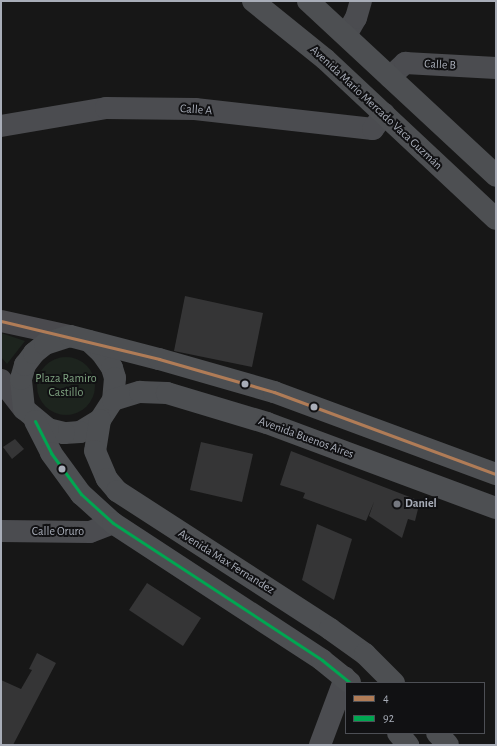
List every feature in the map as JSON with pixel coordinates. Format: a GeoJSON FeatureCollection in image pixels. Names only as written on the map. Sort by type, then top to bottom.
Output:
{"type":"FeatureCollection","features":[{"type":"Feature","properties":{"kind":"main road","name":"Avenida Mario Mercado Vaca Guzmán"},"geometry":{"type":"LineString","coordinates":[[253,1],[325,59],[496,219]]}},
{"type":"Feature","properties":{"kind":"main road"},"geometry":{"type":"LineString","coordinates":[[308,1],[496,176]]}},
{"type":"Feature","properties":{"kind":"main road"},"geometry":{"type":"LineString","coordinates":[[325,59],[346,35]]}},
{"type":"Feature","properties":{"kind":"main road"},"geometry":{"type":"LineString","coordinates":[[1,321],[80,339],[274,392],[496,474]]}},
{"type":"Feature","properties":{"kind":"main road"},"geometry":{"type":"LineString","coordinates":[[1,380],[30,415],[48,429],[64,433],[80,432],[100,420],[113,400],[114,378],[112,368],[101,352],[80,339],[45,344],[25,365],[20,395],[30,415],[51,453],[81,494],[113,523],[322,660],[348,681],[365,654]]}},
{"type":"Feature","properties":{"kind":"main road","name":"Avenida Buenos Aires"},"geometry":{"type":"LineString","coordinates":[[113,400],[140,392],[167,393],[267,423],[496,508]]}},
{"type":"Feature","properties":{"kind":"main road","name":"Avenida Max Fernandez"},"geometry":{"type":"LineString","coordinates":[[100,420],[96,451],[106,479],[117,491],[365,654],[393,682]]}},
{"type":"Feature","properties":{"kind":"main road"},"geometry":{"type":"LineString","coordinates":[[399,734],[408,745]]}},
{"type":"Feature","properties":{"kind":"main road"},"geometry":{"type":"LineString","coordinates":[[438,734],[448,745]]}},
{"type":"Feature","properties":{"kind":"street"},"geometry":{"type":"LineString","coordinates":[[346,35],[356,18],[361,1]]}},
{"type":"Feature","properties":{"kind":"street","name":"Calle B"},"geometry":{"type":"LineString","coordinates":[[390,77],[405,63],[496,68]]}},
{"type":"Feature","properties":{"kind":"street","name":"Calle A"},"geometry":{"type":"LineString","coordinates":[[1,126],[106,108],[195,109],[373,128],[384,114]]}},
{"type":"Feature","properties":{"kind":"street","name":"Calle Oruro"},"geometry":{"type":"LineString","coordinates":[[1,531],[90,532],[113,523]]}},
{"type":"Feature","properties":{"kind":"street"},"geometry":{"type":"LineString","coordinates":[[320,745],[345,688]]}},
{"type":"Feature","properties":{"kind":"green space"},"geometry":{"type":"Polygon","coordinates":[[[1,333],[25,341],[7,364],[1,357],[1,333]]]}},
{"type":"Feature","properties":{"kind":"green space","name":"Plaza Ramiro Castillo"},"geometry":{"type":"Polygon","coordinates":[[[66,357],[77,359],[90,370],[93,375],[95,386],[93,397],[82,410],[77,413],[66,415],[55,413],[42,402],[39,397],[37,386],[39,375],[50,362],[55,359],[66,357]]]}},
{"type":"Feature","properties":{"kind":"building"},"geometry":{"type":"Polygon","coordinates":[[[185,296],[263,313],[252,367],[174,351],[185,296]]]}},
{"type":"Feature","properties":{"kind":"building"},"geometry":{"type":"Polygon","coordinates":[[[15,439],[24,449],[12,459],[3,447],[15,439]]]}},
{"type":"Feature","properties":{"kind":"building"},"geometry":{"type":"Polygon","coordinates":[[[201,442],[253,454],[242,502],[190,490],[201,442]]]}},
{"type":"Feature","properties":{"kind":"building"},"geometry":{"type":"Polygon","coordinates":[[[291,451],[420,501],[415,521],[408,519],[402,538],[369,516],[374,502],[366,521],[303,498],[305,493],[280,485],[291,451]]]}},
{"type":"Feature","properties":{"kind":"building"},"geometry":{"type":"Polygon","coordinates":[[[317,524],[352,539],[334,600],[302,580],[317,524]]]}},
{"type":"Feature","properties":{"kind":"building"},"geometry":{"type":"Polygon","coordinates":[[[147,583],[201,618],[183,646],[129,610],[147,583]]]}},
{"type":"Feature","properties":{"kind":"building"},"geometry":{"type":"Polygon","coordinates":[[[37,653],[56,663],[13,745],[1,745],[1,680],[21,689],[32,670],[29,669],[37,653]]]}},
{"type":"Feature","properties":{"kind":"transit line","name":"4"},"geometry":{"type":"LineString","coordinates":[[1,321],[159,359],[274,392],[496,474]]}},
{"type":"Feature","properties":{"kind":"transit line","name":"92"},"geometry":{"type":"LineString","coordinates":[[35,421],[51,453],[81,494],[113,523],[322,660],[349,682]]}},
{"type":"Feature","properties":{"kind":"place","name":"Daniel"},"geometry":{"type":"Point","coordinates":[397,504]}}]}
